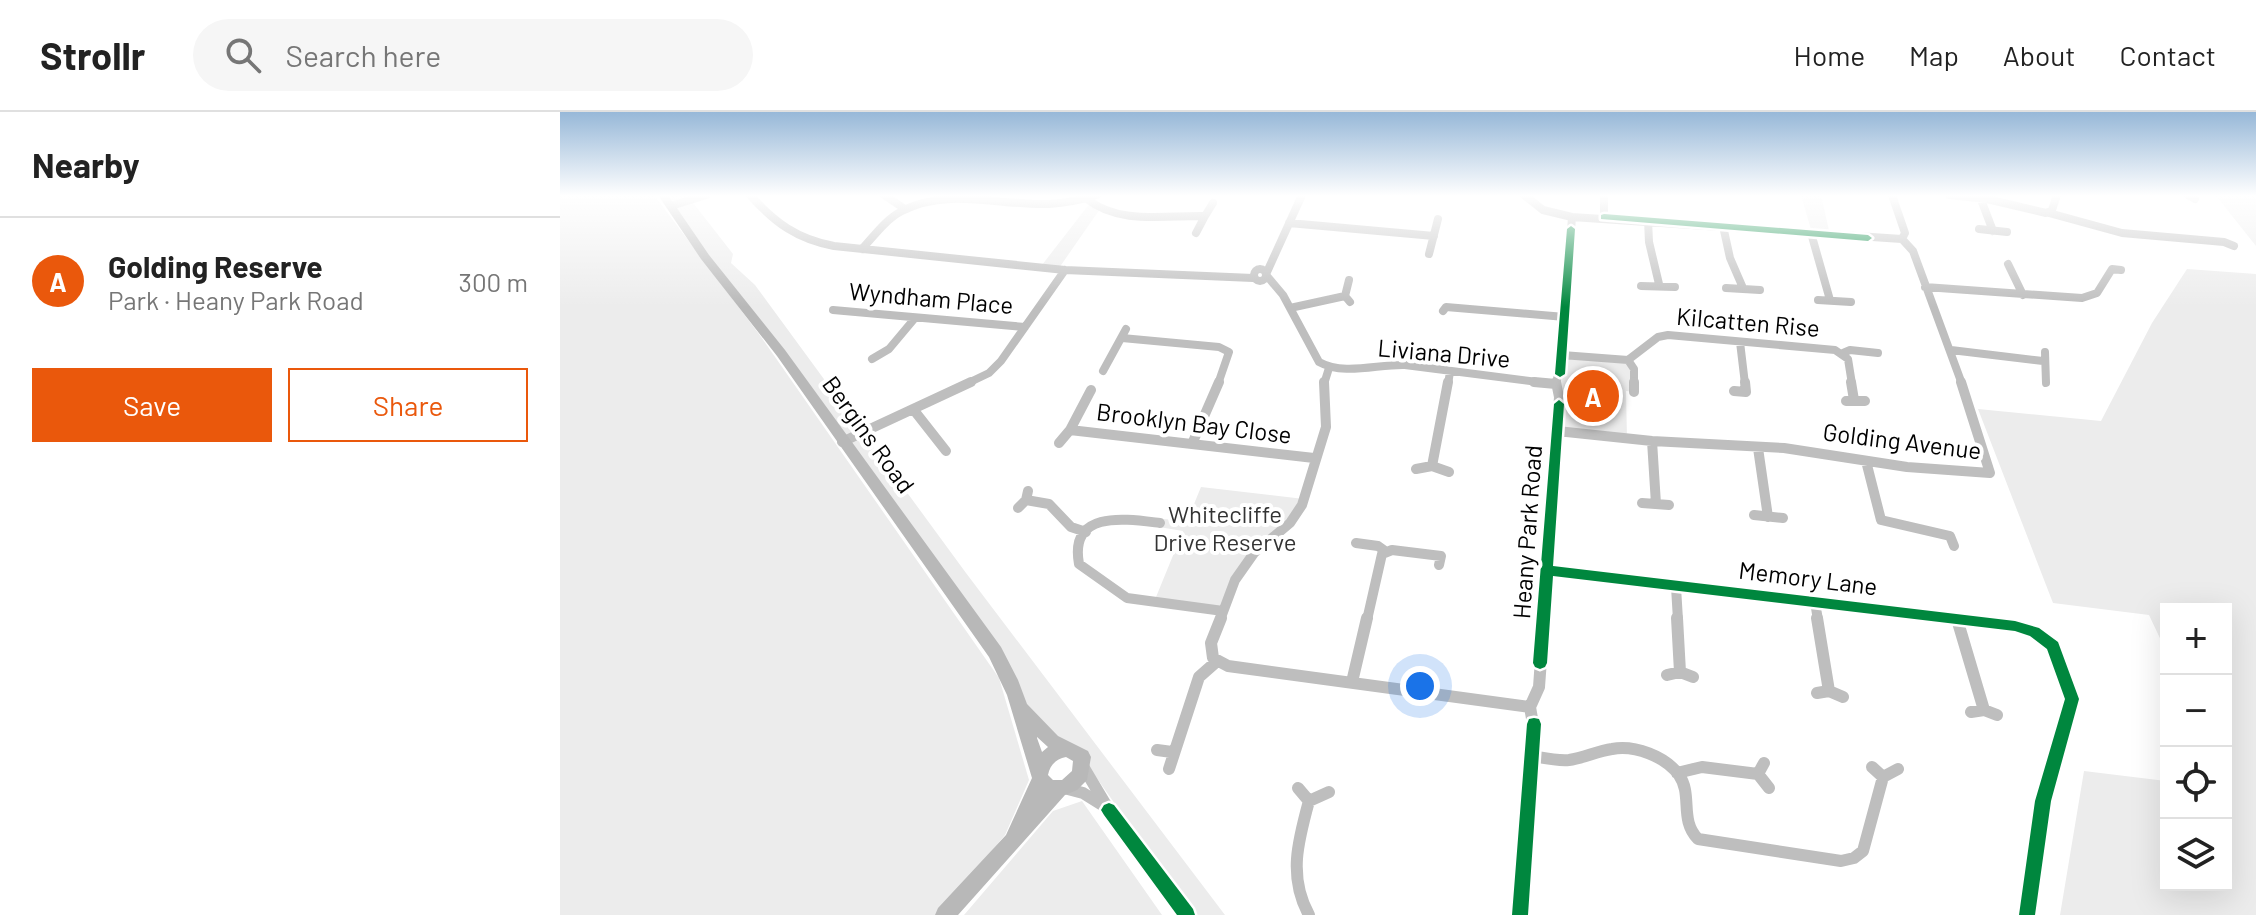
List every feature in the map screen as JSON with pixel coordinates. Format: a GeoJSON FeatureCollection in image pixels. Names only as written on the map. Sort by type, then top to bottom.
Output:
{"type":"FeatureCollection","features":[{"type":"Feature","properties":{"kind":"main road","name":"Bergins Road"},"geometry":{"type":"LineString","coordinates":[[689,232],[781,353],[995,652],[1011,677],[1040,774]]}},
{"type":"Feature","properties":{"kind":"main road","name":"Bergins Road"},"geometry":{"type":"LineString","coordinates":[[1023,710],[1052,741],[1067,749]]}},
{"type":"Feature","properties":{"kind":"main road"},"geometry":{"type":"LineString","coordinates":[[945,915],[1062,788],[1077,780],[1084,768],[1082,757],[1067,749],[1050,755],[1009,844]]}},
{"type":"Feature","properties":{"kind":"main road"},"geometry":{"type":"LineString","coordinates":[[1040,774],[1051,789],[1062,788]]}},
{"type":"Feature","properties":{"kind":"street"},"geometry":{"type":"LineString","coordinates":[[788,232],[820,244],[1065,270],[1228,277],[1260,275],[1279,289],[1319,362],[1329,368],[1324,378],[1326,427],[1299,511],[1246,562],[1235,580],[1210,647],[1216,662],[1231,667],[1530,707]]}},
{"type":"Feature","properties":{"kind":"street"},"geometry":{"type":"LineString","coordinates":[[862,249],[880,232]]}},
{"type":"Feature","properties":{"kind":"street"},"geometry":{"type":"LineString","coordinates":[[1260,275],[1273,258],[1285,232]]}},
{"type":"Feature","properties":{"kind":"street"},"geometry":{"type":"LineString","coordinates":[[1395,232],[1434,236]]}},
{"type":"Feature","properties":{"kind":"street"},"geometry":{"type":"LineString","coordinates":[[1429,254],[1435,232]]}},
{"type":"Feature","properties":{"kind":"street","name":"Heany Park Road"},"geometry":{"type":"LineString","coordinates":[[1520,915],[1534,724],[1530,707],[1539,687],[1559,397],[1556,384],[1562,355],[1571,232]]}},
{"type":"Feature","properties":{"kind":"street"},"geometry":{"type":"LineString","coordinates":[[1650,232],[1659,284]]}},
{"type":"Feature","properties":{"kind":"street"},"geometry":{"type":"LineString","coordinates":[[1724,232],[1730,258],[1743,288]]}},
{"type":"Feature","properties":{"kind":"street"},"geometry":{"type":"LineString","coordinates":[[1804,232],[1902,239]]}},
{"type":"Feature","properties":{"kind":"street","name":"Golding Avenue"},"geometry":{"type":"LineString","coordinates":[[1557,431],[1652,441],[1784,448],[1947,472],[1990,473],[1951,350],[1945,343],[1912,249],[1902,239],[1905,232]]}},
{"type":"Feature","properties":{"kind":"street"},"geometry":{"type":"LineString","coordinates":[[2120,232],[2223,240],[2234,246]]}},
{"type":"Feature","properties":{"kind":"street"},"geometry":{"type":"LineString","coordinates":[[1811,233],[1830,300]]}},
{"type":"Feature","properties":{"kind":"street"},"geometry":{"type":"LineString","coordinates":[[2008,263],[2023,295]]}},
{"type":"Feature","properties":{"kind":"street"},"geometry":{"type":"LineString","coordinates":[[1925,287],[2087,297],[2099,291],[2112,268]]}},
{"type":"Feature","properties":{"kind":"street"},"geometry":{"type":"LineString","coordinates":[[842,442],[989,373],[1001,361],[1065,270]]}},
{"type":"Feature","properties":{"kind":"street"},"geometry":{"type":"LineString","coordinates":[[1290,308],[1348,299],[1349,280]]}},
{"type":"Feature","properties":{"kind":"street"},"geometry":{"type":"LineString","coordinates":[[1641,286],[1659,284],[1675,287]]}},
{"type":"Feature","properties":{"kind":"street"},"geometry":{"type":"LineString","coordinates":[[1726,288],[1760,290]]}},
{"type":"Feature","properties":{"kind":"street"},"geometry":{"type":"LineString","coordinates":[[1818,300],[1851,302]]}},
{"type":"Feature","properties":{"kind":"street"},"geometry":{"type":"LineString","coordinates":[[1444,307],[1565,317]]}},
{"type":"Feature","properties":{"kind":"street","name":"Wyndham Place"},"geometry":{"type":"LineString","coordinates":[[833,310],[1025,327]]}},
{"type":"Feature","properties":{"kind":"street"},"geometry":{"type":"LineString","coordinates":[[872,359],[889,349],[915,318]]}},
{"type":"Feature","properties":{"kind":"street"},"geometry":{"type":"LineString","coordinates":[[1103,371],[1124,334],[1219,347],[1229,352],[1230,357],[1192,444]]}},
{"type":"Feature","properties":{"kind":"street","name":"Kilcatten Rise"},"geometry":{"type":"LineString","coordinates":[[1628,360],[1661,336],[1843,353],[1850,350],[1878,353]]}},
{"type":"Feature","properties":{"kind":"street"},"geometry":{"type":"LineString","coordinates":[[1734,391],[1750,392],[1740,342]]}},
{"type":"Feature","properties":{"kind":"street"},"geometry":{"type":"LineString","coordinates":[[1951,350],[2044,356],[2048,373],[2046,383]]}},
{"type":"Feature","properties":{"kind":"street","name":"Kilcatten Rise"},"geometry":{"type":"LineString","coordinates":[[1843,353],[1848,359],[1855,401]]}},
{"type":"Feature","properties":{"kind":"street"},"geometry":{"type":"LineString","coordinates":[[1562,355],[1628,360],[1634,369],[1634,392]]}},
{"type":"Feature","properties":{"kind":"street","name":"Liviana Drive"},"geometry":{"type":"LineString","coordinates":[[1329,368],[1382,364],[1556,384]]}},
{"type":"Feature","properties":{"kind":"street"},"geometry":{"type":"LineString","coordinates":[[1432,466],[1450,372]]}},
{"type":"Feature","properties":{"kind":"street","name":"Brooklyn Bay Close"},"geometry":{"type":"LineString","coordinates":[[1059,443],[1070,430],[1091,390]]}},
{"type":"Feature","properties":{"kind":"street"},"geometry":{"type":"LineString","coordinates":[[913,409],[946,451]]}},
{"type":"Feature","properties":{"kind":"street","name":"Brooklyn Bay Close"},"geometry":{"type":"LineString","coordinates":[[1070,430],[1314,458]]}},
{"type":"Feature","properties":{"kind":"street"},"geometry":{"type":"LineString","coordinates":[[1652,441],[1656,504]]}},
{"type":"Feature","properties":{"kind":"street"},"geometry":{"type":"LineString","coordinates":[[1758,448],[1768,517]]}},
{"type":"Feature","properties":{"kind":"street"},"geometry":{"type":"LineString","coordinates":[[1866,461],[1881,520],[1950,536]]}},
{"type":"Feature","properties":{"kind":"street"},"geometry":{"type":"LineString","coordinates":[[1416,469],[1432,466],[1449,472]]}},
{"type":"Feature","properties":{"kind":"street"},"geometry":{"type":"LineString","coordinates":[[1024,500],[1049,504],[1071,527],[1086,532]]}},
{"type":"Feature","properties":{"kind":"street"},"geometry":{"type":"LineString","coordinates":[[1642,503],[1669,505]]}},
{"type":"Feature","properties":{"kind":"street"},"geometry":{"type":"LineString","coordinates":[[1754,515],[1783,518]]}},
{"type":"Feature","properties":{"kind":"street"},"geometry":{"type":"LineString","coordinates":[[1161,523],[1107,518],[1095,523],[1086,532],[1077,553],[1079,564],[1115,593],[1134,599],[1223,611]]}},
{"type":"Feature","properties":{"kind":"street"},"geometry":{"type":"LineString","coordinates":[[1356,543],[1378,546],[1385,551],[1441,556]]}},
{"type":"Feature","properties":{"kind":"street"},"geometry":{"type":"LineString","coordinates":[[1352,682],[1380,559],[1385,551]]}},
{"type":"Feature","properties":{"kind":"street","name":"Memory Lane"},"geometry":{"type":"LineString","coordinates":[[1547,570],[2022,627],[2045,638],[2057,651],[2072,695],[2072,708],[2044,794],[2027,915]]}},
{"type":"Feature","properties":{"kind":"street"},"geometry":{"type":"LineString","coordinates":[[1676,587],[1674,673],[1693,677]]}},
{"type":"Feature","properties":{"kind":"street"},"geometry":{"type":"LineString","coordinates":[[1815,602],[1823,692],[1843,697]]}},
{"type":"Feature","properties":{"kind":"street"},"geometry":{"type":"LineString","coordinates":[[1957,619],[1984,712]]}},
{"type":"Feature","properties":{"kind":"street"},"geometry":{"type":"LineString","coordinates":[[1169,769],[1172,752],[1199,677],[1216,662]]}},
{"type":"Feature","properties":{"kind":"street"},"geometry":{"type":"LineString","coordinates":[[1532,756],[1566,760],[1629,748],[1663,761],[1677,773],[1684,789],[1685,820],[1698,839],[1841,861],[1854,858],[1863,851],[1883,777],[1898,769]]}},
{"type":"Feature","properties":{"kind":"street"},"geometry":{"type":"LineString","coordinates":[[1157,750],[1172,752]]}},
{"type":"Feature","properties":{"kind":"street"},"geometry":{"type":"LineString","coordinates":[[1677,773],[1702,767],[1761,768],[1769,788]]}},
{"type":"Feature","properties":{"kind":"street"},"geometry":{"type":"LineString","coordinates":[[1872,767],[1883,777]]}},
{"type":"Feature","properties":{"kind":"street"},"geometry":{"type":"LineString","coordinates":[[1084,768],[1109,810],[1187,915]]}},
{"type":"Feature","properties":{"kind":"street"},"geometry":{"type":"LineString","coordinates":[[1062,788],[1083,793],[1109,810]]}},
{"type":"Feature","properties":{"kind":"street"},"geometry":{"type":"LineString","coordinates":[[1298,788],[1309,801]]}},
{"type":"Feature","properties":{"kind":"street"},"geometry":{"type":"LineString","coordinates":[[1309,801],[1329,792]]}},
{"type":"Feature","properties":{"kind":"street"},"geometry":{"type":"LineString","coordinates":[[1309,801],[1294,867],[1298,893],[1309,915]]}},
{"type":"Feature","properties":{"kind":"green space"},"geometry":{"type":"Polygon","coordinates":[[[560,232],[682,232],[759,334],[999,678],[1029,780],[1005,835],[938,915],[560,915],[560,232]]]}},
{"type":"Feature","properties":{"kind":"green space"},"geometry":{"type":"Polygon","coordinates":[[[690,232],[716,232],[733,254],[731,263],[755,285],[966,573],[1225,915],[1193,915],[1082,757],[1052,741],[690,232]]]}},
{"type":"Feature","properties":{"kind":"green space"},"geometry":{"type":"Polygon","coordinates":[[[1067,232],[1084,232],[1059,268],[1042,265],[1067,232]]]}},
{"type":"Feature","properties":{"kind":"green space"},"geometry":{"type":"Polygon","coordinates":[[[2245,232],[2256,232],[2256,246],[2245,232]]]}},
{"type":"Feature","properties":{"kind":"green space"},"geometry":{"type":"Polygon","coordinates":[[[2187,269],[2256,274],[2256,915],[2060,915],[2084,771],[2160,780],[2160,891],[2232,891],[2232,603],[2160,603],[2160,638],[2149,615],[2053,603],[1978,409],[2101,421],[2152,323],[2187,269]]]}},
{"type":"Feature","properties":{"kind":"green space"},"geometry":{"type":"Polygon","coordinates":[[[1562,355],[1628,360],[1634,392],[1626,391],[1627,439],[1557,431],[1562,355]]]}},
{"type":"Feature","properties":{"kind":"green space","name":"Whitecliffe Drive Reserve"},"geometry":{"type":"Polygon","coordinates":[[[1201,487],[1304,499],[1299,511],[1246,562],[1223,611],[1154,602],[1183,531],[1159,527],[1163,519],[1187,521],[1201,487]]]}},
{"type":"Feature","properties":{"kind":"green space"},"geometry":{"type":"Polygon","coordinates":[[[1082,801],[1162,915],[964,915],[1053,811],[1082,801]]]}},
{"type":"Feature","properties":{"kind":"cycle path"},"geometry":{"type":"LineString","coordinates":[[1560,374],[1571,232]]}},
{"type":"Feature","properties":{"kind":"cycle path"},"geometry":{"type":"LineString","coordinates":[[1799,232],[1868,238]]}},
{"type":"Feature","properties":{"kind":"cycle path"},"geometry":{"type":"LineString","coordinates":[[1540,663],[1559,404]]}},
{"type":"Feature","properties":{"kind":"cycle path"},"geometry":{"type":"LineString","coordinates":[[1547,570],[2015,626],[2034,632],[2053,646],[2072,699],[2043,801],[2027,915]]}},
{"type":"Feature","properties":{"kind":"cycle path"},"geometry":{"type":"LineString","coordinates":[[1520,915],[1534,724]]}},
{"type":"Feature","properties":{"kind":"cycle path"},"geometry":{"type":"LineString","coordinates":[[1109,810],[1187,915]]}},
{"type":"Feature","properties":{"kind":"place","name":"Golding Reserve"},"geometry":{"type":"Point","coordinates":[1593,396]}}]}
